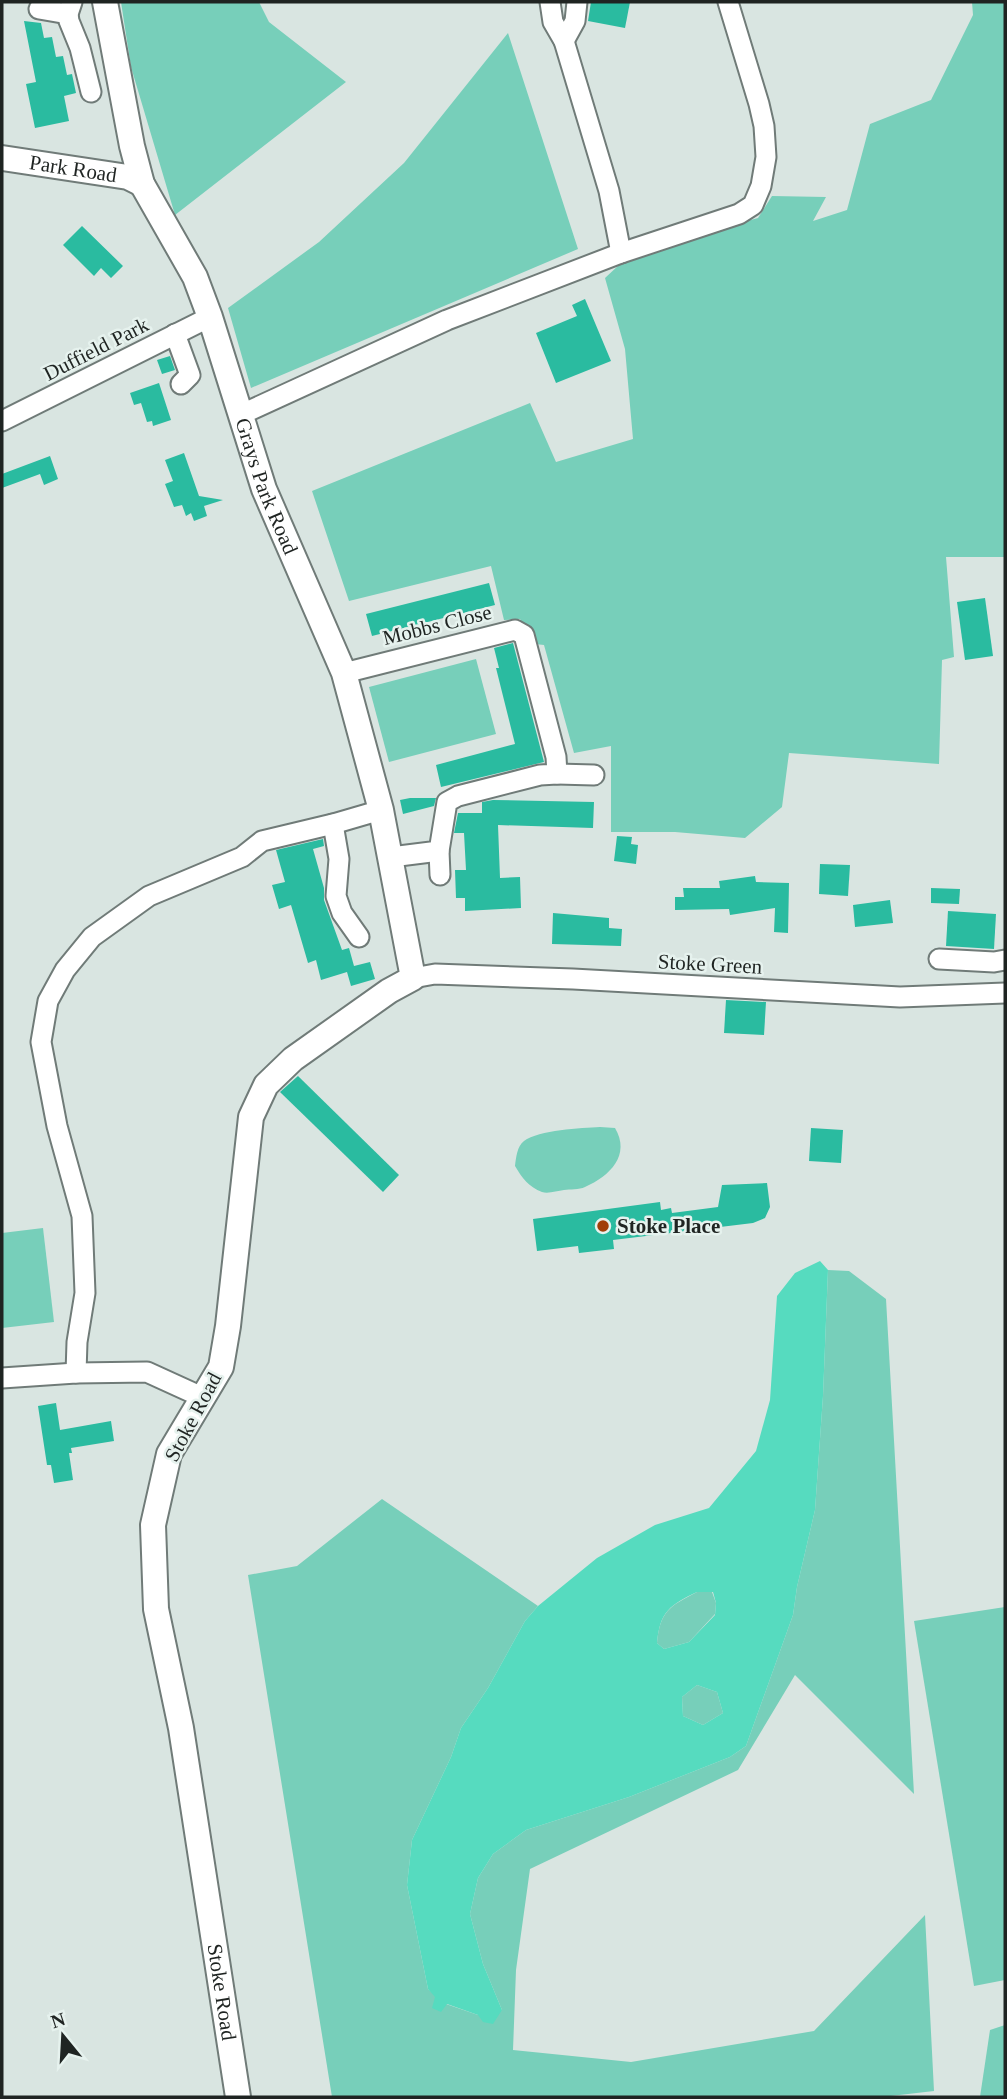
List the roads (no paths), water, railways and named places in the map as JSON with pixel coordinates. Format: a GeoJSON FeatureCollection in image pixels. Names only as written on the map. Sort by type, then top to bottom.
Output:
{"type":"FeatureCollection","features":[{"type":"Feature","properties":{"kind":"main road","name":"Grays Park Road"},"geometry":{"type":"LineString","coordinates":[[105,2],[132,146],[142,184],[195,277],[264,489],[344,673],[381,810],[413,978]]}},
{"type":"Feature","properties":{"kind":"main road","name":"Park Road"},"geometry":{"type":"LineString","coordinates":[[2,158],[128,177],[142,184]]}},
{"type":"Feature","properties":{"kind":"main road","name":"Stoke Road"},"geometry":{"type":"LineString","coordinates":[[238,2097],[181,1728],[156,1609],[153,1525],[169,1454],[221,1367],[251,1117],[267,1085],[293,1059],[389,991],[413,978]]}},
{"type":"Feature","properties":{"kind":"street"},"geometry":{"type":"LineString","coordinates":[[550,2],[553,22],[564,41],[609,191],[621,253]]}},
{"type":"Feature","properties":{"kind":"street"},"geometry":{"type":"LineString","coordinates":[[564,41],[576,21],[577,2]]}},
{"type":"Feature","properties":{"kind":"street"},"geometry":{"type":"LineString","coordinates":[[240,415],[447,320],[621,253],[739,214],[753,205],[761,186],[766,157],[764,126],[728,2]]}},
{"type":"Feature","properties":{"kind":"street"},"geometry":{"type":"LineString","coordinates":[[39,9],[70,8],[91,92]]}},
{"type":"Feature","properties":{"kind":"street","name":"Duffield Park"},"geometry":{"type":"LineString","coordinates":[[2,421],[210,317]]}},
{"type":"Feature","properties":{"kind":"street"},"geometry":{"type":"LineString","coordinates":[[175,334],[190,376],[181,384]]}},
{"type":"Feature","properties":{"kind":"street","name":"Mobbs Close"},"geometry":{"type":"LineString","coordinates":[[344,673],[514,630],[524,635],[527,644],[556,757],[557,774]]}},
{"type":"Feature","properties":{"kind":"street"},"geometry":{"type":"LineString","coordinates":[[440,875],[439,851],[447,802],[458,796],[540,775],[594,775]]}},
{"type":"Feature","properties":{"kind":"street"},"geometry":{"type":"LineString","coordinates":[[76,1373],[77,1342],[85,1293],[82,1216],[57,1126],[41,1042],[48,1001],[65,970],[92,937],[149,896],[242,857],[262,841],[381,810]]}},
{"type":"Feature","properties":{"kind":"street"},"geometry":{"type":"LineString","coordinates":[[333,824],[339,859],[336,896],[342,913],[359,937]]}},
{"type":"Feature","properties":{"kind":"street"},"geometry":{"type":"LineString","coordinates":[[391,857],[439,851]]}},
{"type":"Feature","properties":{"kind":"street"},"geometry":{"type":"LineString","coordinates":[[939,959],[994,962],[1005,960]]}},
{"type":"Feature","properties":{"kind":"street","name":"Stoke Green"},"geometry":{"type":"LineString","coordinates":[[413,978],[435,974],[573,979],[900,997],[1005,993]]}},
{"type":"Feature","properties":{"kind":"street"},"geometry":{"type":"LineString","coordinates":[[2,1378],[147,1372],[204,1398]]}},
{"type":"Feature","properties":{"kind":"place","name":"Stoke Place"},"geometry":{"type":"Point","coordinates":[603,1226]}}]}
